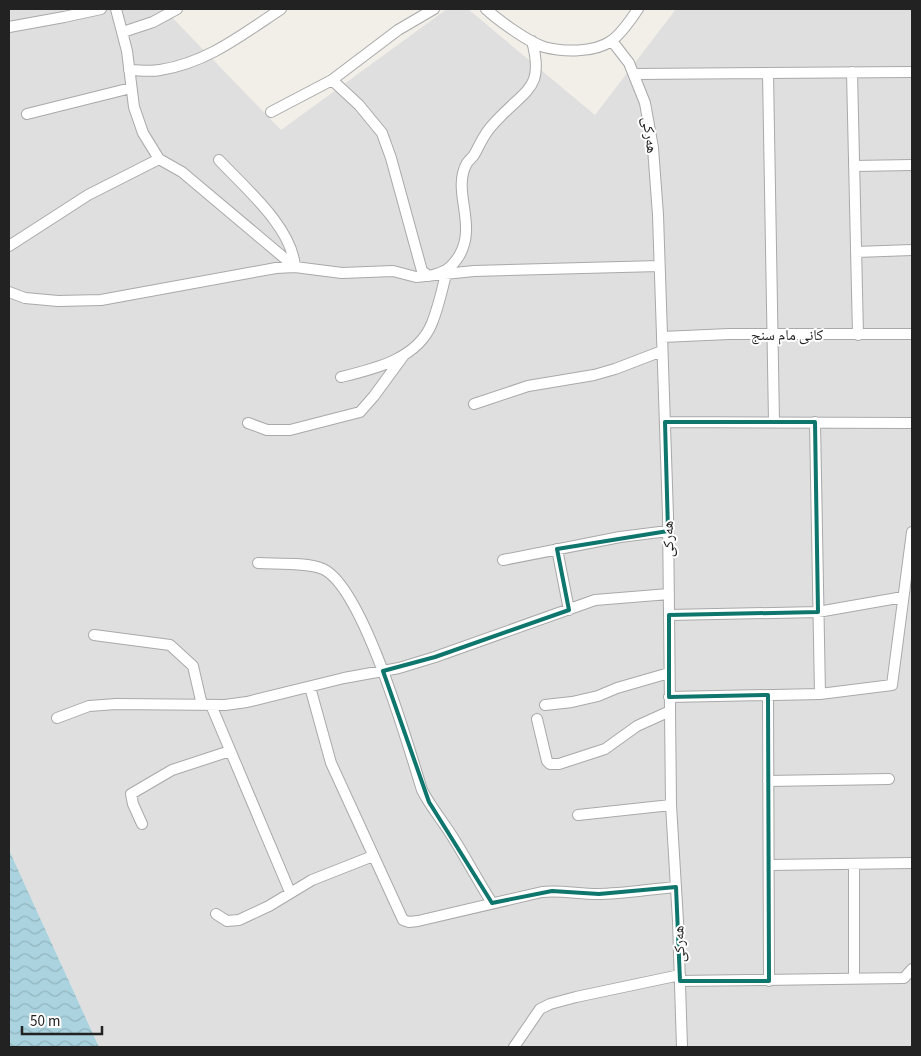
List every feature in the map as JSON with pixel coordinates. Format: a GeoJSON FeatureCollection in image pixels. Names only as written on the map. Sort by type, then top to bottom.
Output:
{"type":"FeatureCollection","features":[{"type":"Feature","properties":{"kind":"street"},"geometry":{"type":"LineString","coordinates":[[9,27],[101,9]]}},
{"type":"Feature","properties":{"kind":"street"},"geometry":{"type":"LineString","coordinates":[[116,9],[127,51],[134,107],[158,159],[182,172],[295,267]]}},
{"type":"Feature","properties":{"kind":"street"},"geometry":{"type":"LineString","coordinates":[[123,32],[153,22],[177,9]]}},
{"type":"Feature","properties":{"kind":"street"},"geometry":{"type":"LineString","coordinates":[[129,70],[158,71],[193,61],[221,49],[281,9]]}},
{"type":"Feature","properties":{"kind":"street"},"geometry":{"type":"LineString","coordinates":[[271,112],[332,80],[398,30],[434,9]]}},
{"type":"Feature","properties":{"kind":"street"},"geometry":{"type":"LineString","coordinates":[[486,9],[493,16],[532,41],[543,47],[560,50],[583,50],[599,47],[612,41],[638,9]]}},
{"type":"Feature","properties":{"kind":"street"},"geometry":{"type":"LineString","coordinates":[[332,80],[359,105],[382,133],[391,158],[422,271],[429,276],[443,273],[454,264],[460,253],[467,234],[462,174],[485,134],[531,87],[536,75],[537,58],[532,41]]}},
{"type":"Feature","properties":{"kind":"street","name":"هەرکی"},"geometry":{"type":"LineString","coordinates":[[612,41],[629,63],[645,103],[653,148],[658,215],[668,531],[671,805],[682,1047]]}},
{"type":"Feature","properties":{"kind":"street"},"geometry":{"type":"LineString","coordinates":[[852,72],[858,335]]}},
{"type":"Feature","properties":{"kind":"street"},"geometry":{"type":"LineString","coordinates":[[634,74],[912,72]]}},
{"type":"Feature","properties":{"kind":"street"},"geometry":{"type":"LineString","coordinates":[[768,73],[774,422]]}},
{"type":"Feature","properties":{"kind":"street"},"geometry":{"type":"LineString","coordinates":[[28,114],[131,88]]}},
{"type":"Feature","properties":{"kind":"street"},"geometry":{"type":"LineString","coordinates":[[9,246],[88,195],[158,159]]}},
{"type":"Feature","properties":{"kind":"street"},"geometry":{"type":"LineString","coordinates":[[219,160],[258,202],[287,238],[294,256],[295,267]]}},
{"type":"Feature","properties":{"kind":"street"},"geometry":{"type":"LineString","coordinates":[[854,166],[912,165]]}},
{"type":"Feature","properties":{"kind":"street"},"geometry":{"type":"LineString","coordinates":[[856,252],[912,250]]}},
{"type":"Feature","properties":{"kind":"street"},"geometry":{"type":"LineString","coordinates":[[9,292],[25,298],[58,301],[101,300],[276,268],[295,267],[342,273],[393,271],[416,277],[474,271],[659,266]]}},
{"type":"Feature","properties":{"kind":"street"},"geometry":{"type":"LineString","coordinates":[[341,377],[379,368],[404,355],[421,342],[432,325],[446,274]]}},
{"type":"Feature","properties":{"kind":"street","name":"کانی مام سنج"},"geometry":{"type":"LineString","coordinates":[[662,337],[773,334],[912,334]]}},
{"type":"Feature","properties":{"kind":"street"},"geometry":{"type":"LineString","coordinates":[[474,404],[528,386],[594,375],[662,351]]}},
{"type":"Feature","properties":{"kind":"street"},"geometry":{"type":"LineString","coordinates":[[248,423],[267,430],[290,430],[360,412],[404,355]]}},
{"type":"Feature","properties":{"kind":"street"},"geometry":{"type":"LineString","coordinates":[[665,422],[912,423]]}},
{"type":"Feature","properties":{"kind":"street"},"geometry":{"type":"LineString","coordinates":[[815,422],[820,694]]}},
{"type":"Feature","properties":{"kind":"street"},"geometry":{"type":"LineString","coordinates":[[503,560],[620,537],[668,531]]}},
{"type":"Feature","properties":{"kind":"street"},"geometry":{"type":"LineString","coordinates":[[669,697],[820,694],[892,686],[912,532]]}},
{"type":"Feature","properties":{"kind":"street"},"geometry":{"type":"LineString","coordinates":[[558,549],[570,610]]}},
{"type":"Feature","properties":{"kind":"street"},"geometry":{"type":"LineString","coordinates":[[258,563],[323,569],[344,590],[355,606],[383,671],[422,790],[454,838],[492,903]]}},
{"type":"Feature","properties":{"kind":"street"},"geometry":{"type":"LineString","coordinates":[[57,718],[89,706],[116,704],[206,705],[247,702],[383,671],[435,657],[595,600],[669,594]]}},
{"type":"Feature","properties":{"kind":"street"},"geometry":{"type":"LineString","coordinates":[[669,615],[818,612],[903,597]]}},
{"type":"Feature","properties":{"kind":"street"},"geometry":{"type":"LineString","coordinates":[[94,635],[170,645],[193,666],[206,705],[230,751],[290,892]]}},
{"type":"Feature","properties":{"kind":"street"},"geometry":{"type":"LineString","coordinates":[[545,705],[572,702],[598,696],[616,688],[669,673]]}},
{"type":"Feature","properties":{"kind":"street"},"geometry":{"type":"LineString","coordinates":[[310,687],[331,763],[403,920],[409,922],[418,921],[552,891],[572,894],[599,894],[676,887]]}},
{"type":"Feature","properties":{"kind":"street"},"geometry":{"type":"LineString","coordinates":[[768,695],[769,981]]}},
{"type":"Feature","properties":{"kind":"street"},"geometry":{"type":"LineString","coordinates":[[537,719],[547,761],[550,764],[559,764],[605,749],[637,726],[670,711]]}},
{"type":"Feature","properties":{"kind":"street"},"geometry":{"type":"LineString","coordinates":[[142,824],[133,804],[131,794],[172,770],[230,751]]}},
{"type":"Feature","properties":{"kind":"street"},"geometry":{"type":"LineString","coordinates":[[768,780],[889,779]]}},
{"type":"Feature","properties":{"kind":"street"},"geometry":{"type":"LineString","coordinates":[[578,815],[671,805]]}},
{"type":"Feature","properties":{"kind":"street"},"geometry":{"type":"LineString","coordinates":[[216,914],[227,921],[239,920],[269,906],[312,880],[373,856]]}},
{"type":"Feature","properties":{"kind":"street"},"geometry":{"type":"LineString","coordinates":[[769,865],[912,863]]}},
{"type":"Feature","properties":{"kind":"street"},"geometry":{"type":"LineString","coordinates":[[854,864],[854,979]]}},
{"type":"Feature","properties":{"kind":"street"},"geometry":{"type":"LineString","coordinates":[[514,1047],[540,1009],[550,1004],[576,997],[680,978],[769,981],[904,978],[912,969]]}},
{"type":"Feature","properties":{"kind":"highlighted area"},"geometry":{"type":"Polygon","coordinates":[[[665,422],[815,422],[818,612],[669,615],[669,697],[768,695],[769,981],[680,981],[676,887],[599,894],[552,891],[492,903],[429,802],[383,671],[435,657],[569,610],[557,549],[668,531],[665,422]]]}},
{"type":"Feature","properties":{"kind":"shaded area"},"geometry":{"type":"Polygon","coordinates":[[[9,9],[164,9],[281,130],[447,9],[468,9],[595,115],[676,9],[912,9],[912,1047],[99,1047],[9,850],[9,9]]]}},
{"type":"Feature","properties":{"kind":"water"},"geometry":{"type":"Polygon","coordinates":[[[9,850],[99,1047],[9,1047],[9,850]]]}}]}
